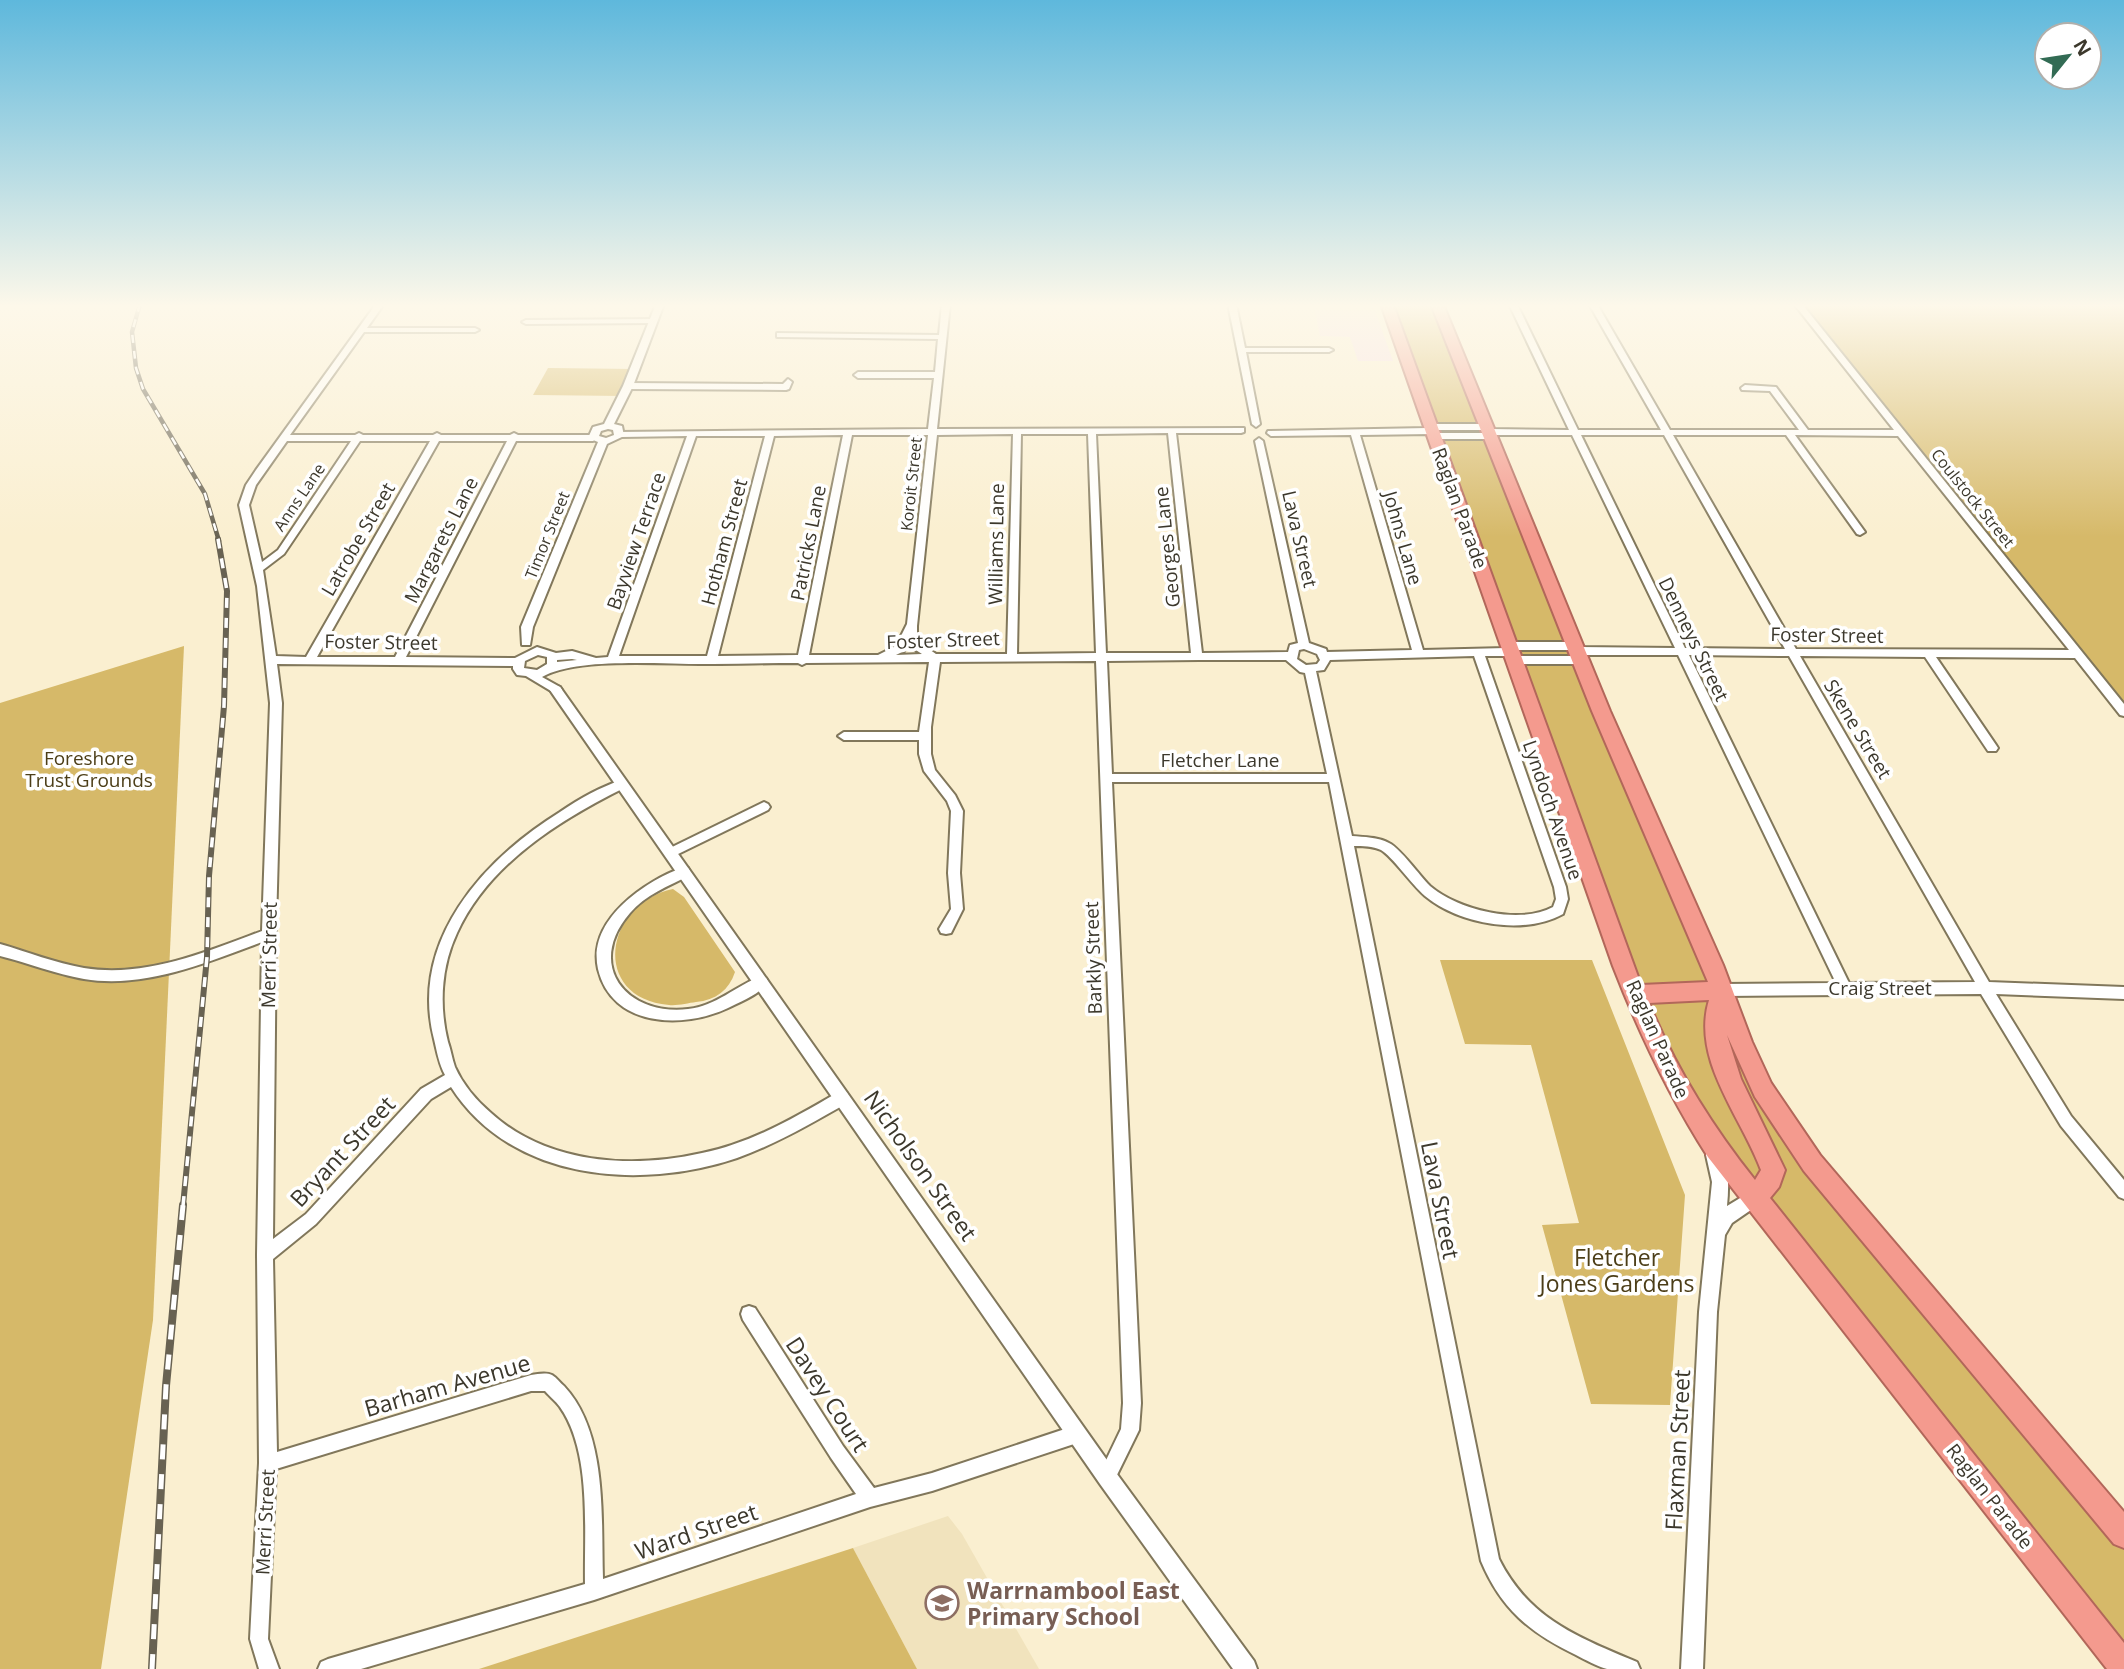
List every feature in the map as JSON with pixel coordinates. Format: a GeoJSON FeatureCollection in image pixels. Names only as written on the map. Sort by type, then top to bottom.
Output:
{"type":"FeatureCollection","features":[{"type":"Feature","properties":{"kind":"highway","name":"Raglan Parade"},"geometry":{"type":"LineString","coordinates":[[1415,382],[1637,994],[1666,1066],[1702,1129],[2124,1667]]}},
{"type":"Feature","properties":{"kind":"highway"},"geometry":{"type":"LineString","coordinates":[[1470,382],[1577,652],[1723,990],[1741,1043],[1763,1090],[1806,1154],[2124,1534]]}},
{"type":"Feature","properties":{"kind":"highway"},"geometry":{"type":"LineString","coordinates":[[1723,990],[1716,1006],[1723,1060],[1732,1088],[1773,1170],[1771,1179],[1755,1197]]}},
{"type":"Feature","properties":{"kind":"highway","name":"Craig Street"},"geometry":{"type":"LineString","coordinates":[[1637,994],[1723,990]]}},
{"type":"Feature","properties":{"kind":"street","name":"Merri Street"},"geometry":{"type":"LineString","coordinates":[[265,1660],[261,1589],[268,1463],[265,1255],[268,934],[276,703],[258,569],[244,505],[255,479],[323,382]]}},
{"type":"Feature","properties":{"kind":"street"},"geometry":{"type":"LineString","coordinates":[[598,436],[608,426],[630,382]]}},
{"type":"Feature","properties":{"kind":"street"},"geometry":{"type":"LineString","coordinates":[[628,386],[786,387],[788,382]]}},
{"type":"Feature","properties":{"kind":"street","name":"Koroit Street"},"geometry":{"type":"LineString","coordinates":[[912,626],[938,382]]}},
{"type":"Feature","properties":{"kind":"street"},"geometry":{"type":"LineString","coordinates":[[1248,382],[1256,424]]}},
{"type":"Feature","properties":{"kind":"street","name":"Denneys Street"},"geometry":{"type":"LineString","coordinates":[[1549,382],[1845,988]]}},
{"type":"Feature","properties":{"kind":"street","name":"Skene Street"},"geometry":{"type":"LineString","coordinates":[[1639,382],[1985,988],[2066,1121],[2102,1167]]}},
{"type":"Feature","properties":{"kind":"street","name":"Coulstock Street"},"geometry":{"type":"LineString","coordinates":[[1860,382],[2124,712]]}},
{"type":"Feature","properties":{"kind":"street"},"geometry":{"type":"LineString","coordinates":[[1745,388],[1773,389],[1806,433]]}},
{"type":"Feature","properties":{"kind":"street"},"geometry":{"type":"LineString","coordinates":[[284,438],[848,432],[1172,433],[1241,430],[1256,424],[1267,428],[1271,433]]}},
{"type":"Feature","properties":{"kind":"street"},"geometry":{"type":"LineString","coordinates":[[608,426],[618,428],[621,434]]}},
{"type":"Feature","properties":{"kind":"street"},"geometry":{"type":"LineString","coordinates":[[1241,430],[1244,437],[1259,441],[1268,439],[1271,433]]}},
{"type":"Feature","properties":{"kind":"street","name":"Patricks Lane"},"geometry":{"type":"LineString","coordinates":[[802,661],[848,432]]}},
{"type":"Feature","properties":{"kind":"street","name":"Johns Lane"},"geometry":{"type":"LineString","coordinates":[[1355,432],[1418,653]]}},
{"type":"Feature","properties":{"kind":"street","name":"Bayview Terrace"},"geometry":{"type":"LineString","coordinates":[[612,660],[693,433]]}},
{"type":"Feature","properties":{"kind":"street","name":"Hotham Street"},"geometry":{"type":"LineString","coordinates":[[711,661],[770,433]]}},
{"type":"Feature","properties":{"kind":"street","name":"Williams Lane"},"geometry":{"type":"LineString","coordinates":[[1012,656],[1017,433]]}},
{"type":"Feature","properties":{"kind":"street","name":"Barkly Street"},"geometry":{"type":"LineString","coordinates":[[1091,433],[1132,1404],[1130,1430],[1107,1477]]}},
{"type":"Feature","properties":{"kind":"street","name":"Georges Lane"},"geometry":{"type":"LineString","coordinates":[[1172,433],[1197,657]]}},
{"type":"Feature","properties":{"kind":"street"},"geometry":{"type":"LineString","coordinates":[[1271,433],[1901,433]]}},
{"type":"Feature","properties":{"kind":"street"},"geometry":{"type":"LineString","coordinates":[[1789,433],[1860,532]]}},
{"type":"Feature","properties":{"kind":"street","name":"Anns Lane"},"geometry":{"type":"LineString","coordinates":[[258,569],[281,552],[359,436]]}},
{"type":"Feature","properties":{"kind":"street","name":"Latrobe Street"},"geometry":{"type":"LineString","coordinates":[[310,659],[437,436]]}},
{"type":"Feature","properties":{"kind":"street","name":"Margarets Lane"},"geometry":{"type":"LineString","coordinates":[[399,660],[514,436]]}},
{"type":"Feature","properties":{"kind":"street","name":"Timor Street"},"geometry":{"type":"LineString","coordinates":[[520,662],[527,627],[598,436]]}},
{"type":"Feature","properties":{"kind":"street","name":"Lava Street"},"geometry":{"type":"LineString","coordinates":[[1259,441],[1304,645]]}},
{"type":"Feature","properties":{"kind":"street"},"geometry":{"type":"LineString","coordinates":[[912,626],[912,642],[935,659],[926,736],[927,767],[955,801],[957,811],[954,873],[957,909],[946,929]]}},
{"type":"Feature","properties":{"kind":"street"},"geometry":{"type":"LineString","coordinates":[[876,660],[900,648],[912,626]]}},
{"type":"Feature","properties":{"kind":"street"},"geometry":{"type":"LineString","coordinates":[[526,642],[552,663],[531,675]]}},
{"type":"Feature","properties":{"kind":"street"},"geometry":{"type":"LineString","coordinates":[[1304,645],[1317,648],[1324,656],[1320,667],[1310,669],[1298,667],[1290,656],[1294,649],[1304,645]]}},
{"type":"Feature","properties":{"kind":"street"},"geometry":{"type":"LineString","coordinates":[[520,662],[537,651]]}},
{"type":"Feature","properties":{"kind":"street","name":"Lyndoch Avenue"},"geometry":{"type":"LineString","coordinates":[[1347,840],[1377,843],[1387,847],[1436,899],[1475,918],[1534,919],[1558,910],[1562,899],[1560,887],[1478,653]]}},
{"type":"Feature","properties":{"kind":"street"},"geometry":{"type":"LineString","coordinates":[[1324,656],[1513,653]]}},
{"type":"Feature","properties":{"kind":"street","name":"Foster Street"},"geometry":{"type":"LineString","coordinates":[[1513,653],[2078,654]]}},
{"type":"Feature","properties":{"kind":"street"},"geometry":{"type":"LineString","coordinates":[[1929,655],[1992,748]]}},
{"type":"Feature","properties":{"kind":"street","name":"Foster Street"},"geometry":{"type":"LineString","coordinates":[[552,663],[598,660],[802,661],[1012,656],[1290,656]]}},
{"type":"Feature","properties":{"kind":"street","name":"Foster Street"},"geometry":{"type":"LineString","coordinates":[[270,660],[520,662],[531,675]]}},
{"type":"Feature","properties":{"kind":"street","name":"Nicholson Street"},"geometry":{"type":"LineString","coordinates":[[552,663],[556,690]]}},
{"type":"Feature","properties":{"kind":"street","name":"Lava Street"},"geometry":{"type":"LineString","coordinates":[[1310,669],[1347,840],[1490,1561],[1506,1592],[1531,1619],[1564,1640],[1629,1669]]}},
{"type":"Feature","properties":{"kind":"street","name":"Nicholson Street"},"geometry":{"type":"LineString","coordinates":[[531,675],[556,690],[1107,1477],[1246,1669]]}},
{"type":"Feature","properties":{"kind":"street"},"geometry":{"type":"LineString","coordinates":[[844,736],[926,736]]}},
{"type":"Feature","properties":{"kind":"street","name":"Fletcher Lane"},"geometry":{"type":"LineString","coordinates":[[1107,778],[1333,778]]}},
{"type":"Feature","properties":{"kind":"street"},"geometry":{"type":"LineString","coordinates":[[622,784],[568,809],[522,841],[490,872],[464,908],[447,944],[435,987],[435,1026],[439,1046],[453,1078],[477,1111],[495,1127],[527,1146],[566,1160],[619,1167],[690,1163],[723,1155],[785,1130],[842,1098]]}},
{"type":"Feature","properties":{"kind":"street"},"geometry":{"type":"LineString","coordinates":[[670,853],[764,807]]}},
{"type":"Feature","properties":{"kind":"street"},"geometry":{"type":"LineString","coordinates":[[684,872],[636,899],[615,921],[604,949],[604,962],[612,987],[621,998],[641,1010],[679,1016],[716,1008],[761,982]]}},
{"type":"Feature","properties":{"kind":"street"},"geometry":{"type":"LineString","coordinates":[[0,950],[80,972],[116,975],[207,957],[268,934]]}},
{"type":"Feature","properties":{"kind":"street","name":"Craig Street"},"geometry":{"type":"LineString","coordinates":[[1723,990],[1985,988],[2124,993]]}},
{"type":"Feature","properties":{"kind":"street","name":"Bryant Street"},"geometry":{"type":"LineString","coordinates":[[265,1255],[311,1219],[426,1094],[453,1078]]}},
{"type":"Feature","properties":{"kind":"street"},"geometry":{"type":"LineString","coordinates":[[1702,1129],[1717,1161],[1725,1208]]}},
{"type":"Feature","properties":{"kind":"street"},"geometry":{"type":"LineString","coordinates":[[2102,1167],[2124,1192]]}},
{"type":"Feature","properties":{"kind":"street","name":"Flaxman Street"},"geometry":{"type":"LineString","coordinates":[[1692,1669],[1708,1312],[1715,1234],[1725,1208],[1755,1197]]}},
{"type":"Feature","properties":{"kind":"street","name":"Davey Court"},"geometry":{"type":"LineString","coordinates":[[749,1314],[837,1452],[870,1498]]}},
{"type":"Feature","properties":{"kind":"street","name":"Barham Avenue"},"geometry":{"type":"LineString","coordinates":[[268,1463],[531,1383],[548,1382],[560,1391],[587,1445],[594,1591]]}},
{"type":"Feature","properties":{"kind":"street","name":"Ward Street"},"geometry":{"type":"LineString","coordinates":[[328,1669],[594,1591],[870,1498],[918,1486],[1077,1434]]}},
{"type":"Feature","properties":{"kind":"shaded area","name":"Warrnambool East Primary School"},"geometry":{"type":"Polygon","coordinates":[[[948,1516],[962,1534],[1039,1669],[917,1669],[853,1548],[948,1516]]]}},
{"type":"Feature","properties":{"kind":"green space"},"geometry":{"type":"Polygon","coordinates":[[[540,382],[630,382],[624,396],[533,395],[540,382]]]}},
{"type":"Feature","properties":{"kind":"green space"},"geometry":{"type":"Polygon","coordinates":[[[1416,382],[1469,382],[1763,1090],[2124,1534],[2124,1666],[1681,1094],[1416,382]]]}},
{"type":"Feature","properties":{"kind":"green space"},"geometry":{"type":"Polygon","coordinates":[[[1865,382],[2124,382],[2124,705],[1865,382]]]}},
{"type":"Feature","properties":{"kind":"green space","name":"Foreshore Trust Grounds"},"geometry":{"type":"Polygon","coordinates":[[[184,646],[153,1320],[101,1669],[0,1669],[0,703],[184,646]]]}},
{"type":"Feature","properties":{"kind":"green space"},"geometry":{"type":"Polygon","coordinates":[[[673,889],[684,897],[735,972],[729,984],[716,996],[703,1001],[672,1005],[644,999],[627,986],[617,969],[616,950],[621,930],[632,912],[650,898],[673,889]]]}},
{"type":"Feature","properties":{"kind":"green space","name":"Fletcher Jones Gardens"},"geometry":{"type":"Polygon","coordinates":[[[1440,960],[1592,960],[1685,1195],[1670,1405],[1591,1404],[1542,1225],[1579,1223],[1531,1045],[1465,1044],[1440,960]]]}},
{"type":"Feature","properties":{"kind":"green space"},"geometry":{"type":"Polygon","coordinates":[[[853,1548],[917,1669],[479,1669],[853,1548]]]}},
{"type":"Feature","properties":{"kind":"railway"},"geometry":{"type":"LineString","coordinates":[[141,382],[205,494],[219,541]]}},
{"type":"Feature","properties":{"kind":"railway"},"geometry":{"type":"LineString","coordinates":[[183,1206],[207,957],[209,876],[224,706],[227,591],[218,539]]}},
{"type":"Feature","properties":{"kind":"railway"},"geometry":{"type":"LineString","coordinates":[[152,1669],[166,1386],[183,1205]]}},
{"type":"Feature","properties":{"kind":"place","name":"Warrnambool East Primary School"},"geometry":{"type":"Point","coordinates":[942,1603]}}]}
